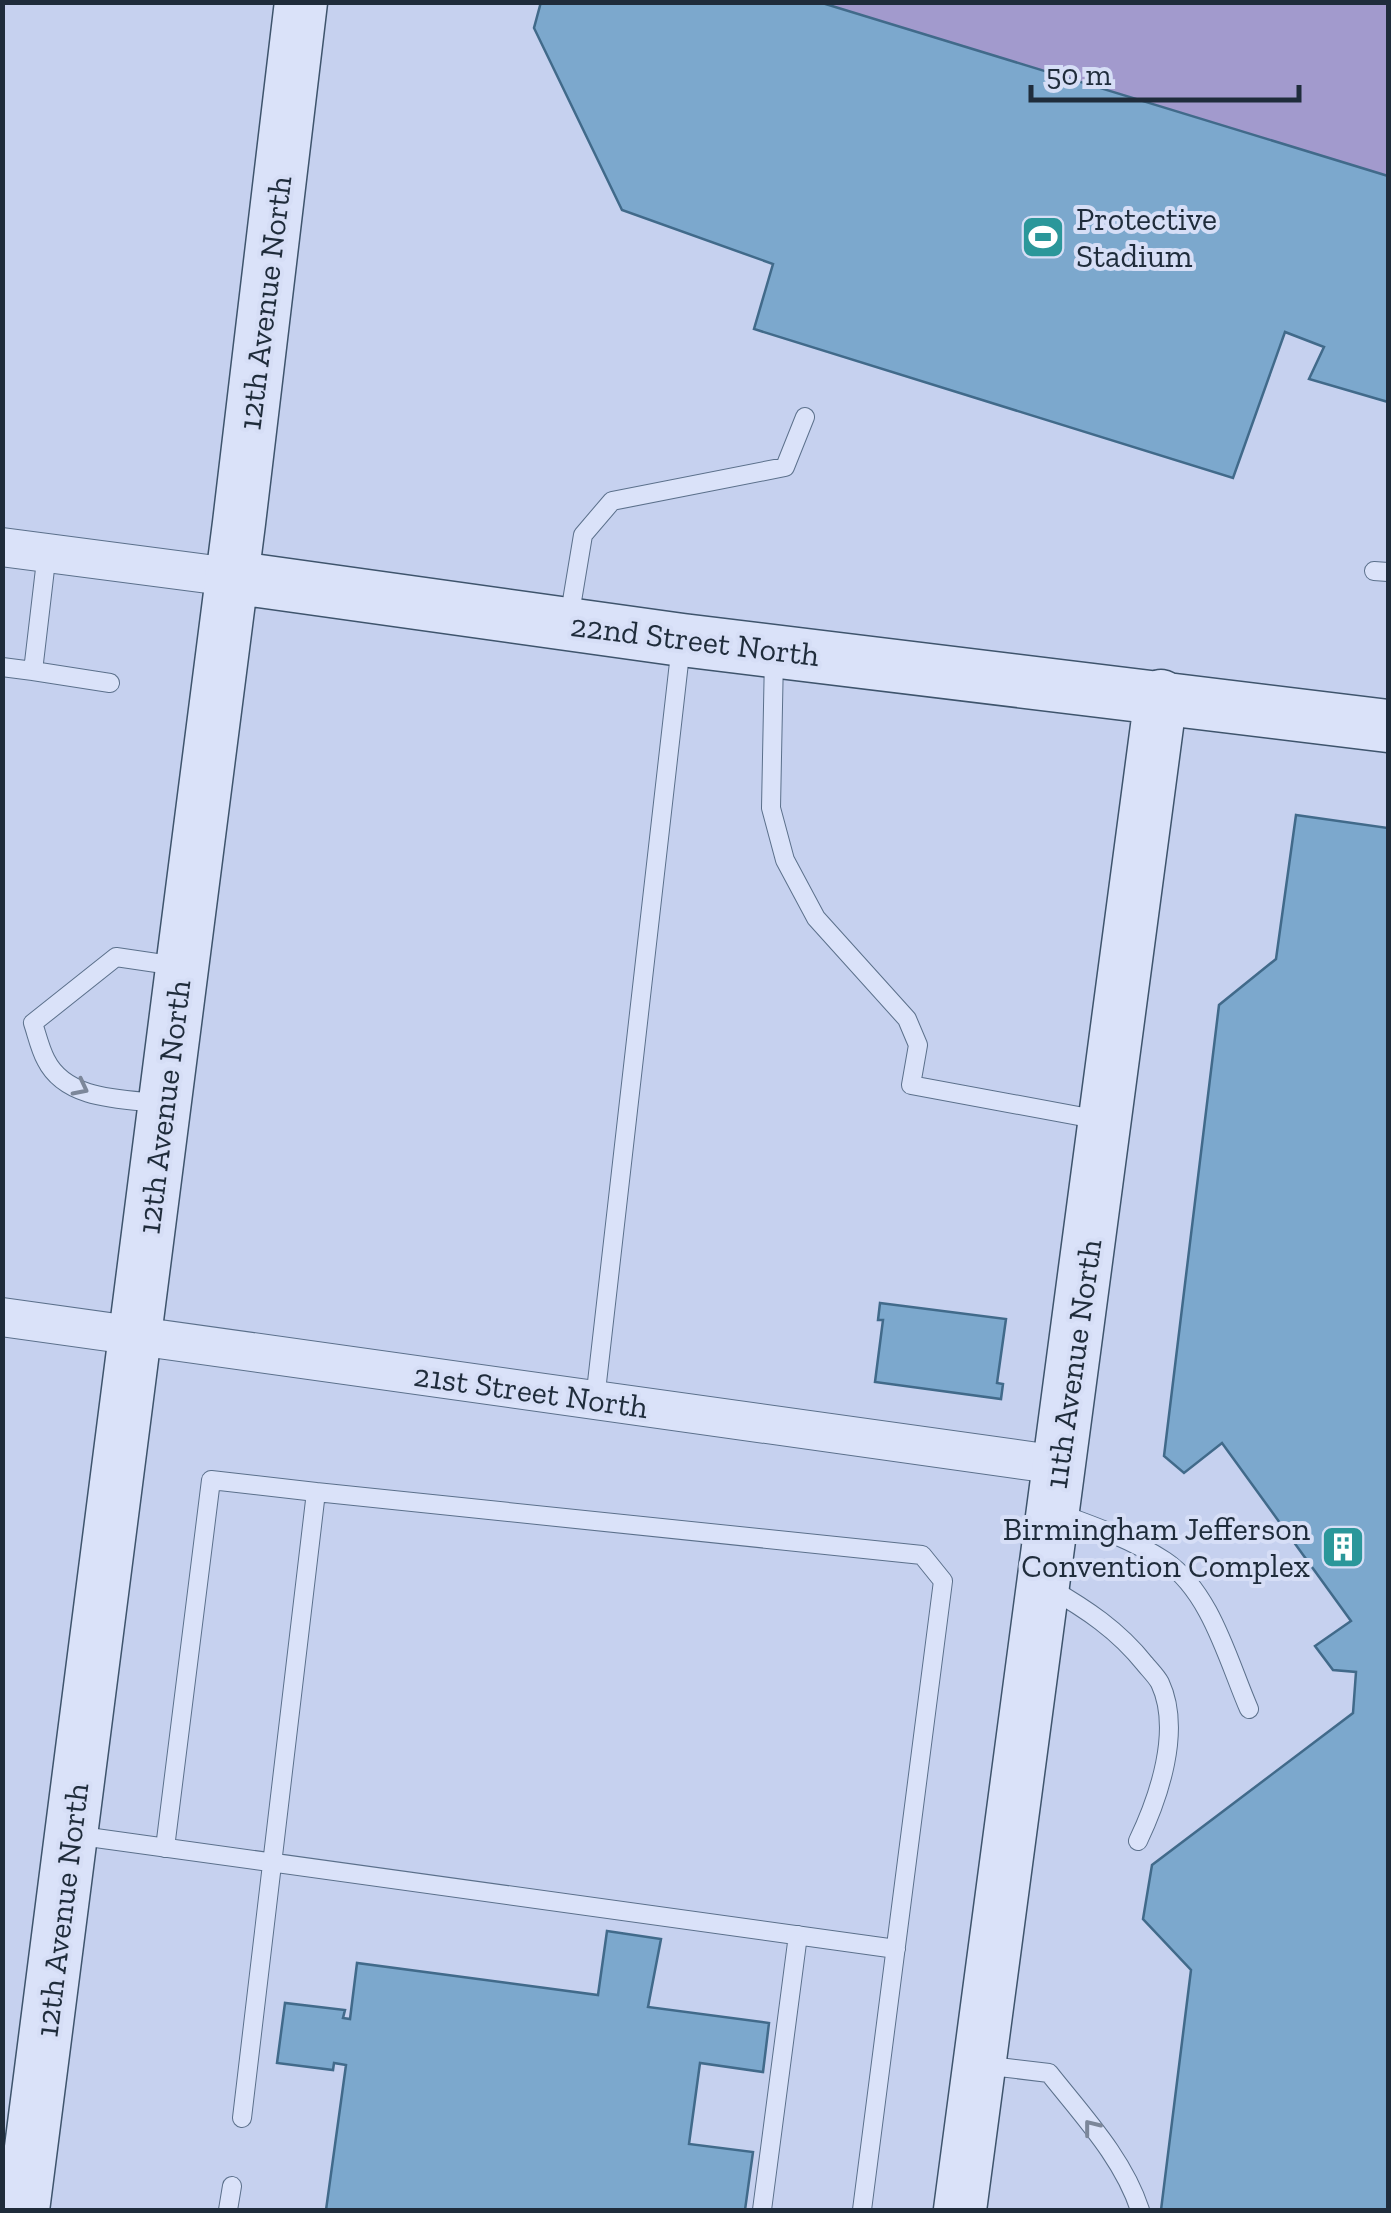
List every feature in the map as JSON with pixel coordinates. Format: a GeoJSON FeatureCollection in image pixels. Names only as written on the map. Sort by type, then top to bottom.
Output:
{"type":"FeatureCollection","features":[{"type":"Feature","properties":{"kind":"street","name":"12th Avenue North"},"geometry":{"type":"LineString","coordinates":[[24,2210],[18,2131],[72,1834],[302,2]]}},
{"type":"Feature","properties":{"kind":"street","name":"22nd Street North"},"geometry":{"type":"LineString","coordinates":[[2,547],[682,640],[1388,726]]}},
{"type":"Feature","properties":{"kind":"street","name":"11th Avenue North"},"geometry":{"type":"LineString","coordinates":[[960,2210],[1161,696]]}},
{"type":"Feature","properties":{"kind":"street","name":"21st Street North"},"geometry":{"type":"LineString","coordinates":[[2,1317],[595,1400],[1056,1488]]}},
{"type":"Feature","properties":{"kind":"lane"},"geometry":{"type":"LineString","coordinates":[[568,624],[583,535],[612,500],[785,467],[805,417]]}},
{"type":"Feature","properties":{"kind":"lane"},"geometry":{"type":"LineString","coordinates":[[34,672],[47,552]]}},
{"type":"Feature","properties":{"kind":"lane"},"geometry":{"type":"LineString","coordinates":[[595,1400],[682,640]]}},
{"type":"Feature","properties":{"kind":"lane"},"geometry":{"type":"LineString","coordinates":[[774,650],[770,808],[784,860],[816,918],[907,1020],[918,1045],[911,1086],[1105,1121]]}},
{"type":"Feature","properties":{"kind":"lane"},"geometry":{"type":"LineString","coordinates":[[2,667],[110,683]]}},
{"type":"Feature","properties":{"kind":"lane"},"geometry":{"type":"LineString","coordinates":[[164,1104],[98,1096],[72,1087],[46,1063],[33,1022],[116,957],[182,966]]}},
{"type":"Feature","properties":{"kind":"lane"},"geometry":{"type":"LineString","coordinates":[[165,1848],[211,1480],[922,1555],[944,1580],[862,2210]]}},
{"type":"Feature","properties":{"kind":"lane"},"geometry":{"type":"LineString","coordinates":[[1056,1488],[1106,1531],[1167,1562],[1179,1574],[1208,1613],[1248,1710]]}},
{"type":"Feature","properties":{"kind":"lane"},"geometry":{"type":"LineString","coordinates":[[242,2118],[316,1492]]}},
{"type":"Feature","properties":{"kind":"lane"},"geometry":{"type":"LineString","coordinates":[[1044,1584],[1095,1614],[1128,1642],[1160,1683],[1170,1729],[1157,1801],[1138,1841]]}},
{"type":"Feature","properties":{"kind":"lane"},"geometry":{"type":"LineString","coordinates":[[72,1834],[896,1948]]}},
{"type":"Feature","properties":{"kind":"lane"},"geometry":{"type":"LineString","coordinates":[[762,2210],[798,1935]]}},
{"type":"Feature","properties":{"kind":"lane"},"geometry":{"type":"LineString","coordinates":[[980,2064],[1050,2073],[1120,2164],[1140,2210]]}},
{"type":"Feature","properties":{"kind":"lane"},"geometry":{"type":"LineString","coordinates":[[228,2210],[232,2186]]}},
{"type":"Feature","properties":{"kind":"shaded area","name":"Protective Stadium"},"geometry":{"type":"Polygon","coordinates":[[[541,2],[1388,3],[1388,402],[1309,379],[1324,347],[1285,333],[1233,478],[754,329],[773,264],[622,210],[534,28],[541,2]]]}},
{"type":"Feature","properties":{"kind":"building","name":"Protective Stadium"},"geometry":{"type":"Polygon","coordinates":[[[541,2],[819,2],[1388,176],[1388,402],[1309,379],[1324,347],[1285,332],[1233,478],[754,329],[773,264],[622,210],[534,28],[541,2]]]}},
{"type":"Feature","properties":{"kind":"building","name":"Birmingham Jefferson Convention Complex"},"geometry":{"type":"Polygon","coordinates":[[[1296,815],[1388,828],[1388,2210],[1161,2210],[1191,1970],[1143,1919],[1152,1865],[1353,1713],[1356,1672],[1333,1670],[1315,1646],[1351,1621],[1222,1443],[1184,1473],[1164,1456],[1219,1005],[1276,959],[1296,815]]]}},
{"type":"Feature","properties":{"kind":"building"},"geometry":{"type":"Polygon","coordinates":[[[880,1303],[1006,1319],[997,1383],[1003,1384],[1001,1399],[875,1382],[883,1320],[878,1320],[880,1303]]]}},
{"type":"Feature","properties":{"kind":"building"},"geometry":{"type":"Polygon","coordinates":[[[607,1931],[661,1939],[648,2007],[769,2023],[763,2072],[700,2063],[689,2144],[753,2152],[745,2210],[326,2210],[346,2065],[334,2063],[333,2070],[277,2063],[285,2003],[345,2010],[343,2018],[350,2019],[357,1963],[598,1995],[607,1931]]]}},
{"type":"Feature","properties":{"kind":"place","name":"Protective Stadium"},"geometry":{"type":"Point","coordinates":[1043,237]}},
{"type":"Feature","properties":{"kind":"place","name":"Birmingham Jefferson Convention Complex"},"geometry":{"type":"Point","coordinates":[1343,1547]}}]}
